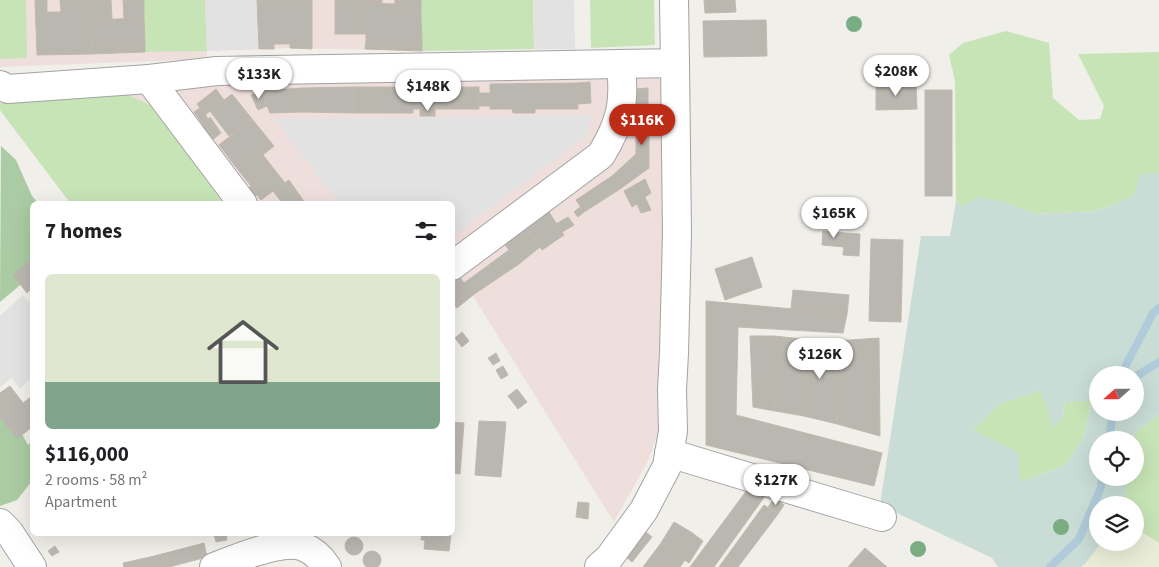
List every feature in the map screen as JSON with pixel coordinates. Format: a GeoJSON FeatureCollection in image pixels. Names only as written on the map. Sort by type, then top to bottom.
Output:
{"type":"FeatureCollection","features":[{"type":"Feature","properties":{"kind":"street"},"geometry":{"type":"LineString","coordinates":[[599,567],[609,558],[644,510],[667,466],[673,431],[672,390],[677,234],[674,0]]}},
{"type":"Feature","properties":{"kind":"street"},"geometry":{"type":"LineString","coordinates":[[0,85],[8,89],[149,79],[217,71],[675,62]]}},
{"type":"Feature","properties":{"kind":"street"},"geometry":{"type":"LineString","coordinates":[[455,264],[601,155],[612,137],[621,111],[623,87],[621,64]]}},
{"type":"Feature","properties":{"kind":"street"},"geometry":{"type":"LineString","coordinates":[[149,79],[241,201]]}},
{"type":"Feature","properties":{"kind":"street"},"geometry":{"type":"LineString","coordinates":[[669,452],[882,517]]}},
{"type":"Feature","properties":{"kind":"street"},"geometry":{"type":"LineString","coordinates":[[0,523],[9,532],[32,567]]}},
{"type":"Feature","properties":{"kind":"street"},"geometry":{"type":"LineString","coordinates":[[214,567],[260,559],[291,545],[303,546],[320,556],[327,567]]}},
{"type":"Feature","properties":{"kind":"shaded area"},"geometry":{"type":"Polygon","coordinates":[[[0,0],[421,0],[422,51],[290,48],[207,51],[207,59],[0,67],[0,0]]]}},
{"type":"Feature","properties":{"kind":"shaded area"},"geometry":{"type":"Polygon","coordinates":[[[205,0],[257,0],[259,49],[207,51],[205,0]]]}},
{"type":"Feature","properties":{"kind":"shaded area"},"geometry":{"type":"Polygon","coordinates":[[[533,0],[574,0],[575,49],[534,49],[533,0]]]}},
{"type":"Feature","properties":{"kind":"shaded area"},"geometry":{"type":"Polygon","coordinates":[[[661,76],[664,193],[660,427],[648,461],[614,522],[473,296],[455,310],[455,201],[69,201],[0,110],[0,103],[218,85],[661,76]]]}},
{"type":"Feature","properties":{"kind":"shaded area"},"geometry":{"type":"Polygon","coordinates":[[[591,115],[588,135],[455,235],[455,201],[338,201],[274,119],[591,115]]]}},
{"type":"Feature","properties":{"kind":"shaded area"},"geometry":{"type":"Polygon","coordinates":[[[1159,173],[1159,414],[1138,431],[1089,431],[1089,486],[1126,486],[1124,496],[1089,496],[1089,551],[1095,551],[1086,563],[1081,567],[998,567],[992,558],[880,505],[921,236],[950,236],[956,201],[962,207],[977,197],[1004,202],[1036,214],[1097,211],[1134,196],[1140,174],[1159,173]],[[1089,366],[1089,401],[1065,402],[1063,417],[1053,428],[1041,390],[999,404],[973,430],[1019,453],[1020,482],[1066,465],[1084,436],[1089,414],[1089,421],[1144,421],[1144,366],[1089,366]]]}},
{"type":"Feature","properties":{"kind":"shaded area"},"geometry":{"type":"Polygon","coordinates":[[[23,295],[30,303],[30,379],[20,389],[12,378],[0,387],[0,316],[23,295]]]}},
{"type":"Feature","properties":{"kind":"green space"},"geometry":{"type":"Polygon","coordinates":[[[0,0],[26,0],[27,58],[0,59],[0,0]]]}},
{"type":"Feature","properties":{"kind":"green space"},"geometry":{"type":"Polygon","coordinates":[[[144,0],[205,0],[207,51],[145,52],[144,0]]]}},
{"type":"Feature","properties":{"kind":"green space"},"geometry":{"type":"Polygon","coordinates":[[[421,0],[533,0],[534,49],[422,51],[421,0]]]}},
{"type":"Feature","properties":{"kind":"green space"},"geometry":{"type":"Polygon","coordinates":[[[590,0],[654,0],[655,45],[591,48],[590,0]]]}},
{"type":"Feature","properties":{"kind":"green space"},"geometry":{"type":"Polygon","coordinates":[[[1006,31],[1049,43],[1053,98],[1079,120],[1100,119],[1104,106],[1078,54],[1159,52],[1159,173],[1141,175],[1134,196],[1097,211],[1036,214],[1004,202],[962,207],[956,201],[955,81],[949,55],[963,43],[1006,31]]]}},
{"type":"Feature","properties":{"kind":"green space"},"geometry":{"type":"Polygon","coordinates":[[[124,93],[152,106],[163,114],[221,201],[69,201],[0,110],[0,103],[124,93]]]}},
{"type":"Feature","properties":{"kind":"green space"},"geometry":{"type":"Polygon","coordinates":[[[1,146],[16,160],[32,196],[36,201],[30,201],[30,277],[0,302],[1,146]]]}},
{"type":"Feature","properties":{"kind":"green space"},"geometry":{"type":"Polygon","coordinates":[[[1041,390],[1063,417],[1065,402],[1089,400],[1089,414],[1084,436],[1066,465],[1020,482],[973,430],[999,404],[1041,390]]]}},
{"type":"Feature","properties":{"kind":"green space"},"geometry":{"type":"Polygon","coordinates":[[[0,413],[11,414],[28,445],[30,442],[30,484],[17,500],[0,506],[0,413]]]}},
{"type":"Feature","properties":{"kind":"green space"},"geometry":{"type":"Polygon","coordinates":[[[1159,414],[1159,543],[1144,534],[1144,496],[1124,496],[1126,486],[1144,486],[1144,431],[1138,431],[1159,414]]]}},
{"type":"Feature","properties":{"kind":"green space"},"geometry":{"type":"Polygon","coordinates":[[[1144,534],[1159,543],[1159,567],[1081,567],[1095,551],[1144,551],[1144,534]]]}},
{"type":"Feature","properties":{"kind":"building"},"geometry":{"type":"Polygon","coordinates":[[[35,0],[47,0],[47,12],[61,12],[60,0],[91,0],[92,54],[37,55],[35,0]]]}},
{"type":"Feature","properties":{"kind":"building"},"geometry":{"type":"Polygon","coordinates":[[[91,0],[111,0],[112,19],[91,20],[91,0]]]}},
{"type":"Feature","properties":{"kind":"building"},"geometry":{"type":"Polygon","coordinates":[[[123,0],[144,0],[144,18],[124,19],[123,0]]]}},
{"type":"Feature","properties":{"kind":"building"},"geometry":{"type":"Polygon","coordinates":[[[257,0],[312,0],[312,49],[290,48],[290,44],[274,44],[274,49],[259,49],[257,0]]]}},
{"type":"Feature","properties":{"kind":"building"},"geometry":{"type":"Polygon","coordinates":[[[335,0],[366,0],[366,34],[335,34],[335,0]]]}},
{"type":"Feature","properties":{"kind":"building"},"geometry":{"type":"Polygon","coordinates":[[[366,0],[382,0],[382,3],[366,3],[366,0]]]}},
{"type":"Feature","properties":{"kind":"building"},"geometry":{"type":"Polygon","coordinates":[[[395,0],[421,0],[421,14],[394,13],[395,0]]]}},
{"type":"Feature","properties":{"kind":"building"},"geometry":{"type":"Polygon","coordinates":[[[704,0],[735,0],[736,12],[705,13],[704,0]]]}},
{"type":"Feature","properties":{"kind":"building"},"geometry":{"type":"Polygon","coordinates":[[[366,3],[395,4],[394,13],[421,14],[422,42],[366,41],[366,3]]]}},
{"type":"Feature","properties":{"kind":"building"},"geometry":{"type":"Polygon","coordinates":[[[144,18],[145,44],[92,45],[91,20],[144,18]]]}},
{"type":"Feature","properties":{"kind":"building"},"geometry":{"type":"Polygon","coordinates":[[[766,20],[767,56],[704,57],[703,21],[766,20]]]}},
{"type":"Feature","properties":{"kind":"building"},"geometry":{"type":"Polygon","coordinates":[[[366,41],[422,42],[422,51],[365,49],[366,41]]]}},
{"type":"Feature","properties":{"kind":"building"},"geometry":{"type":"Polygon","coordinates":[[[145,44],[145,52],[92,54],[92,45],[145,44]]]}},
{"type":"Feature","properties":{"kind":"building"},"geometry":{"type":"Polygon","coordinates":[[[590,82],[591,103],[578,104],[577,83],[590,82]]]}},
{"type":"Feature","properties":{"kind":"building"},"geometry":{"type":"Polygon","coordinates":[[[577,83],[578,109],[535,109],[535,113],[513,113],[512,109],[490,109],[490,84],[577,83]]]}},
{"type":"Feature","properties":{"kind":"building"},"geometry":{"type":"Polygon","coordinates":[[[916,83],[917,109],[876,110],[876,84],[916,83]]]}},
{"type":"Feature","properties":{"kind":"building"},"geometry":{"type":"Polygon","coordinates":[[[353,87],[377,87],[376,113],[353,113],[353,87]]]}},
{"type":"Feature","properties":{"kind":"building"},"geometry":{"type":"Polygon","coordinates":[[[353,87],[353,113],[302,112],[302,88],[353,87]]]}},
{"type":"Feature","properties":{"kind":"building"},"geometry":{"type":"Polygon","coordinates":[[[377,87],[429,87],[429,109],[413,109],[413,113],[376,113],[377,87]]]}},
{"type":"Feature","properties":{"kind":"building"},"geometry":{"type":"Polygon","coordinates":[[[429,87],[479,87],[479,109],[429,109],[429,87]]]}},
{"type":"Feature","properties":{"kind":"building"},"geometry":{"type":"Polygon","coordinates":[[[302,88],[302,112],[270,113],[261,91],[302,88]]]}},
{"type":"Feature","properties":{"kind":"building"},"geometry":{"type":"Polygon","coordinates":[[[648,88],[648,111],[636,112],[635,89],[648,88]]]}},
{"type":"Feature","properties":{"kind":"building"},"geometry":{"type":"Polygon","coordinates":[[[216,89],[224,100],[205,115],[197,104],[216,89]]]}},
{"type":"Feature","properties":{"kind":"building"},"geometry":{"type":"Polygon","coordinates":[[[925,90],[952,90],[952,196],[925,196],[925,90]]]}},
{"type":"Feature","properties":{"kind":"building"},"geometry":{"type":"Polygon","coordinates":[[[261,91],[267,106],[258,110],[251,95],[261,91]]]}},
{"type":"Feature","properties":{"kind":"building"},"geometry":{"type":"Polygon","coordinates":[[[479,93],[490,93],[490,106],[479,106],[479,93]]]}},
{"type":"Feature","properties":{"kind":"building"},"geometry":{"type":"Polygon","coordinates":[[[232,94],[252,119],[229,136],[210,111],[232,94]]]}},
{"type":"Feature","properties":{"kind":"building"},"geometry":{"type":"Polygon","coordinates":[[[200,108],[209,120],[203,125],[194,112],[200,108]]]}},
{"type":"Feature","properties":{"kind":"building"},"geometry":{"type":"Polygon","coordinates":[[[420,109],[435,109],[435,116],[420,116],[420,109]]]}},
{"type":"Feature","properties":{"kind":"building"},"geometry":{"type":"Polygon","coordinates":[[[648,111],[649,138],[636,138],[636,112],[648,111]]]}},
{"type":"Feature","properties":{"kind":"building"},"geometry":{"type":"Polygon","coordinates":[[[210,117],[221,133],[211,141],[203,125],[210,117]]]}},
{"type":"Feature","properties":{"kind":"building"},"geometry":{"type":"Polygon","coordinates":[[[252,119],[274,146],[252,164],[243,153],[232,162],[219,145],[252,119]]]}},
{"type":"Feature","properties":{"kind":"building"},"geometry":{"type":"Polygon","coordinates":[[[636,138],[649,138],[649,154],[636,154],[636,138]]]}},
{"type":"Feature","properties":{"kind":"building"},"geometry":{"type":"Polygon","coordinates":[[[243,153],[273,191],[261,200],[257,195],[253,198],[247,190],[251,186],[232,162],[243,153]]]}},
{"type":"Feature","properties":{"kind":"building"},"geometry":{"type":"Polygon","coordinates":[[[636,154],[649,154],[649,168],[620,189],[612,176],[636,154]]]}},
{"type":"Feature","properties":{"kind":"building"},"geometry":{"type":"Polygon","coordinates":[[[263,155],[274,169],[263,178],[252,164],[263,155]]]}},
{"type":"Feature","properties":{"kind":"building"},"geometry":{"type":"Polygon","coordinates":[[[274,169],[285,183],[289,180],[298,193],[287,201],[281,201],[263,178],[274,169]]]}},
{"type":"Feature","properties":{"kind":"building"},"geometry":{"type":"Polygon","coordinates":[[[612,176],[620,189],[584,212],[576,200],[612,176]]]}},
{"type":"Feature","properties":{"kind":"building"},"geometry":{"type":"Polygon","coordinates":[[[645,179],[651,193],[645,197],[651,210],[641,213],[637,204],[632,207],[624,191],[645,179]]]}},
{"type":"Feature","properties":{"kind":"building"},"geometry":{"type":"Polygon","coordinates":[[[298,193],[304,201],[287,201],[298,193]]]}},
{"type":"Feature","properties":{"kind":"building"},"geometry":{"type":"Polygon","coordinates":[[[545,206],[564,235],[542,250],[522,221],[545,206]]]}},
{"type":"Feature","properties":{"kind":"building"},"geometry":{"type":"Polygon","coordinates":[[[580,207],[584,212],[578,217],[574,212],[580,207]]]}},
{"type":"Feature","properties":{"kind":"building"},"geometry":{"type":"Polygon","coordinates":[[[568,217],[574,225],[562,232],[556,224],[568,217]]]}},
{"type":"Feature","properties":{"kind":"building"},"geometry":{"type":"Polygon","coordinates":[[[522,221],[530,234],[509,250],[500,238],[522,221]]]}},
{"type":"Feature","properties":{"kind":"building"},"geometry":{"type":"Polygon","coordinates":[[[823,231],[845,233],[844,247],[822,245],[823,231]]]}},
{"type":"Feature","properties":{"kind":"building"},"geometry":{"type":"Polygon","coordinates":[[[845,233],[860,234],[859,256],[843,255],[845,233]]]}},
{"type":"Feature","properties":{"kind":"building"},"geometry":{"type":"Polygon","coordinates":[[[530,234],[540,247],[519,264],[509,250],[530,234]]]}},
{"type":"Feature","properties":{"kind":"building"},"geometry":{"type":"Polygon","coordinates":[[[871,239],[903,240],[901,322],[869,321],[871,239]]]}},
{"type":"Feature","properties":{"kind":"building"},"geometry":{"type":"Polygon","coordinates":[[[509,250],[519,264],[473,295],[464,283],[509,250]]]}},
{"type":"Feature","properties":{"kind":"building"},"geometry":{"type":"Polygon","coordinates":[[[752,257],[762,287],[725,300],[715,269],[752,257]]]}},
{"type":"Feature","properties":{"kind":"building"},"geometry":{"type":"Polygon","coordinates":[[[30,261],[30,290],[27,293],[13,275],[30,261]]]}},
{"type":"Feature","properties":{"kind":"building"},"geometry":{"type":"Polygon","coordinates":[[[458,275],[473,295],[457,308],[455,306],[455,277],[458,275]]]}},
{"type":"Feature","properties":{"kind":"building"},"geometry":{"type":"Polygon","coordinates":[[[793,290],[849,295],[847,314],[791,309],[793,290]]]}},
{"type":"Feature","properties":{"kind":"building"},"geometry":{"type":"Polygon","coordinates":[[[706,301],[847,314],[843,333],[738,327],[736,415],[882,453],[874,486],[706,445],[706,301]]]}},
{"type":"Feature","properties":{"kind":"building"},"geometry":{"type":"Polygon","coordinates":[[[462,332],[469,341],[462,347],[455,338],[462,332]]]}},
{"type":"Feature","properties":{"kind":"building"},"geometry":{"type":"Polygon","coordinates":[[[750,336],[774,336],[775,411],[753,407],[750,336]]]}},
{"type":"Feature","properties":{"kind":"building"},"geometry":{"type":"Polygon","coordinates":[[[774,336],[802,339],[804,416],[775,411],[774,336]]]}},
{"type":"Feature","properties":{"kind":"building"},"geometry":{"type":"Polygon","coordinates":[[[879,338],[880,436],[837,424],[836,341],[879,338]]]}},
{"type":"Feature","properties":{"kind":"building"},"geometry":{"type":"Polygon","coordinates":[[[802,339],[836,341],[837,424],[804,416],[802,339]]]}},
{"type":"Feature","properties":{"kind":"building"},"geometry":{"type":"Polygon","coordinates":[[[496,353],[500,361],[493,365],[488,358],[496,353]]]}},
{"type":"Feature","properties":{"kind":"building"},"geometry":{"type":"Polygon","coordinates":[[[503,366],[508,375],[501,379],[496,370],[503,366]]]}},
{"type":"Feature","properties":{"kind":"building"},"geometry":{"type":"Polygon","coordinates":[[[10,386],[23,403],[30,398],[30,429],[17,439],[0,417],[0,393],[10,386]]]}},
{"type":"Feature","properties":{"kind":"building"},"geometry":{"type":"Polygon","coordinates":[[[517,389],[527,402],[518,409],[508,396],[517,389]]]}},
{"type":"Feature","properties":{"kind":"building"},"geometry":{"type":"Polygon","coordinates":[[[479,421],[506,422],[501,477],[475,475],[479,421]]]}},
{"type":"Feature","properties":{"kind":"building"},"geometry":{"type":"Polygon","coordinates":[[[455,422],[464,423],[460,474],[455,473],[455,422]]]}},
{"type":"Feature","properties":{"kind":"building"},"geometry":{"type":"Polygon","coordinates":[[[747,490],[765,496],[714,567],[690,567],[747,490]]]}},
{"type":"Feature","properties":{"kind":"building"},"geometry":{"type":"Polygon","coordinates":[[[775,498],[784,505],[778,514],[768,507],[775,498]]]}},
{"type":"Feature","properties":{"kind":"building"},"geometry":{"type":"Polygon","coordinates":[[[578,502],[589,503],[588,519],[576,517],[578,502]]]}},
{"type":"Feature","properties":{"kind":"building"},"geometry":{"type":"Polygon","coordinates":[[[764,505],[778,514],[738,567],[719,567],[764,505]]]}},
{"type":"Feature","properties":{"kind":"building"},"geometry":{"type":"Polygon","coordinates":[[[674,522],[691,532],[676,554],[661,543],[674,522]]]}},
{"type":"Feature","properties":{"kind":"building"},"geometry":{"type":"Polygon","coordinates":[[[641,528],[652,537],[632,562],[621,553],[641,528]]]}},
{"type":"Feature","properties":{"kind":"building"},"geometry":{"type":"Polygon","coordinates":[[[691,532],[703,541],[689,563],[676,554],[691,532]]]}},
{"type":"Feature","properties":{"kind":"building"},"geometry":{"type":"Polygon","coordinates":[[[214,536],[226,536],[227,540],[216,542],[214,536]]]}},
{"type":"Feature","properties":{"kind":"building"},"geometry":{"type":"Polygon","coordinates":[[[422,536],[451,536],[449,551],[424,549],[425,540],[421,540],[422,536]]]}},
{"type":"Feature","properties":{"kind":"building"},"geometry":{"type":"Polygon","coordinates":[[[350,537],[358,537],[363,542],[361,553],[350,555],[345,550],[345,542],[350,537]]]}},
{"type":"Feature","properties":{"kind":"building"},"geometry":{"type":"Polygon","coordinates":[[[204,543],[207,557],[169,567],[166,553],[204,543]]]}},
{"type":"Feature","properties":{"kind":"building"},"geometry":{"type":"Polygon","coordinates":[[[661,543],[685,560],[680,567],[643,567],[661,543]]]}},
{"type":"Feature","properties":{"kind":"building"},"geometry":{"type":"Polygon","coordinates":[[[55,546],[59,552],[52,556],[48,551],[55,546]]]}},
{"type":"Feature","properties":{"kind":"building"},"geometry":{"type":"Polygon","coordinates":[[[865,548],[887,567],[848,567],[865,548]]]}},
{"type":"Feature","properties":{"kind":"building"},"geometry":{"type":"Polygon","coordinates":[[[372,551],[380,557],[380,563],[375,568],[366,566],[363,560],[366,554],[372,551]]]}},
{"type":"Feature","properties":{"kind":"building"},"geometry":{"type":"Polygon","coordinates":[[[166,553],[169,567],[152,567],[150,557],[166,553]]]}},
{"type":"Feature","properties":{"kind":"building"},"geometry":{"type":"Polygon","coordinates":[[[150,557],[152,567],[124,567],[123,563],[150,557]]]}},
{"type":"Feature","properties":{"kind":"waterway"},"geometry":{"type":"LineString","coordinates":[[1126,366],[1153,313],[1159,308]]}},
{"type":"Feature","properties":{"kind":"waterway"},"geometry":{"type":"LineString","coordinates":[[1144,371],[1159,362]]}},
{"type":"Feature","properties":{"kind":"waterway"},"geometry":{"type":"LineString","coordinates":[[1110,431],[1112,421]]}},
{"type":"Feature","properties":{"kind":"waterway"},"geometry":{"type":"LineString","coordinates":[[1050,567],[1079,539],[1101,486]]}}]}
